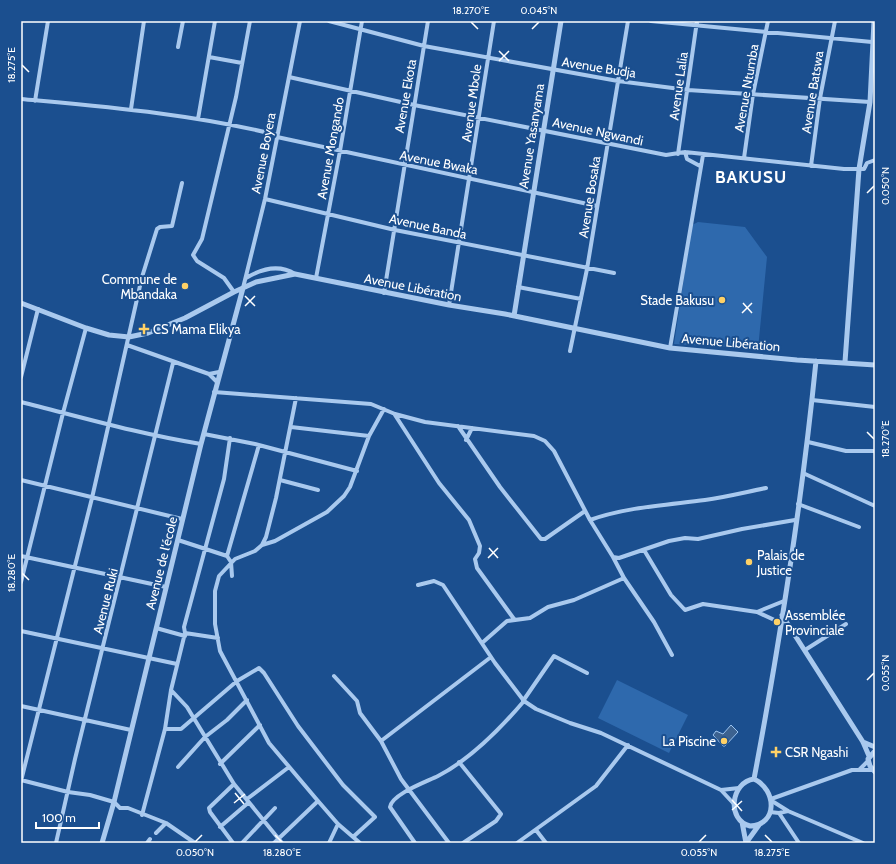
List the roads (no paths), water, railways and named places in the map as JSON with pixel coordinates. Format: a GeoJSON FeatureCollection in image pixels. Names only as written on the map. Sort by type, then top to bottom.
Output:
{"type":"FeatureCollection","features":[{"type":"Feature","properties":{"kind":"street"},"geometry":{"type":"LineString","coordinates":[[35,101],[48,21]]}},
{"type":"Feature","properties":{"kind":"street"},"geometry":{"type":"LineString","coordinates":[[131,109],[144,21]]}},
{"type":"Feature","properties":{"kind":"street"},"geometry":{"type":"LineString","coordinates":[[178,47],[183,21]]}},
{"type":"Feature","properties":{"kind":"street"},"geometry":{"type":"LineString","coordinates":[[198,119],[215,21]]}},
{"type":"Feature","properties":{"kind":"street"},"geometry":{"type":"LineString","coordinates":[[234,292],[224,278],[197,261],[193,255],[202,239],[230,124],[250,21]]}},
{"type":"Feature","properties":{"kind":"street","name":"Avenue Boyera"},"geometry":{"type":"LineString","coordinates":[[243,288],[265,199],[300,21]]}},
{"type":"Feature","properties":{"kind":"street","name":"Avenue Budja"},"geometry":{"type":"LineString","coordinates":[[329,21],[424,46],[618,81],[688,90],[870,102]]}},
{"type":"Feature","properties":{"kind":"street","name":"Avenue Mongando"},"geometry":{"type":"LineString","coordinates":[[316,278],[329,213],[362,21]]}},
{"type":"Feature","properties":{"kind":"street","name":"Avenue Ekota"},"geometry":{"type":"LineString","coordinates":[[384,293],[428,21]]}},
{"type":"Feature","properties":{"kind":"street","name":"Avenue Mbole"},"geometry":{"type":"LineString","coordinates":[[449,306],[470,179],[487,57],[494,21]]}},
{"type":"Feature","properties":{"kind":"street","name":"Avenue Yasanyama"},"geometry":{"type":"LineString","coordinates":[[514,316],[542,129],[561,21]]}},
{"type":"Feature","properties":{"kind":"street","name":"Avenue Bosaka"},"geometry":{"type":"LineString","coordinates":[[570,351],[587,269],[628,21]]}},
{"type":"Feature","properties":{"kind":"street"},"geometry":{"type":"LineString","coordinates":[[651,21],[872,42]]}},
{"type":"Feature","properties":{"kind":"street","name":"Avenue Lalia"},"geometry":{"type":"LineString","coordinates":[[678,154],[696,26],[698,21]]}},
{"type":"Feature","properties":{"kind":"street","name":"Avenue Ntumba"},"geometry":{"type":"LineString","coordinates":[[744,158],[768,21]]}},
{"type":"Feature","properties":{"kind":"street","name":"Avenue Batswa"},"geometry":{"type":"LineString","coordinates":[[811,166],[820,98],[835,21]]}},
{"type":"Feature","properties":{"kind":"street"},"geometry":{"type":"LineString","coordinates":[[874,21],[870,102],[859,169],[844,362],[875,365]]}},
{"type":"Feature","properties":{"kind":"street"},"geometry":{"type":"LineString","coordinates":[[209,56],[242,63]]}},
{"type":"Feature","properties":{"kind":"street","name":"Avenue Ngwandi"},"geometry":{"type":"LineString","coordinates":[[289,77],[414,106],[542,129],[666,155],[685,152],[811,166],[859,169]]}},
{"type":"Feature","properties":{"kind":"street","name":"Avenue Bwaka"},"geometry":{"type":"LineString","coordinates":[[21,100],[131,109],[230,124],[404,166],[533,191],[597,206]]}},
{"type":"Feature","properties":{"kind":"street"},"geometry":{"type":"LineString","coordinates":[[685,152],[687,159],[700,166]]}},
{"type":"Feature","properties":{"kind":"street"},"geometry":{"type":"LineString","coordinates":[[670,348],[703,155]]}},
{"type":"Feature","properties":{"kind":"street"},"geometry":{"type":"LineString","coordinates":[[859,169],[864,169],[868,163],[875,160]]}},
{"type":"Feature","properties":{"kind":"street"},"geometry":{"type":"LineString","coordinates":[[182,183],[172,226],[160,227],[157,229],[142,277],[107,426],[92,498],[21,780],[68,792],[90,795],[114,802],[120,808],[128,808],[142,815],[166,823],[195,843]]}},
{"type":"Feature","properties":{"kind":"street","name":"Avenue Banda"},"geometry":{"type":"LineString","coordinates":[[265,199],[459,244],[614,273]]}},
{"type":"Feature","properties":{"kind":"street"},"geometry":{"type":"LineString","coordinates":[[246,278],[255,273],[272,268],[286,269],[295,274]]}},
{"type":"Feature","properties":{"kind":"street","name":"Avenue Libération"},"geometry":{"type":"LineString","coordinates":[[21,303],[86,328],[109,335],[129,337],[148,332],[186,318],[243,288],[267,279],[295,274],[449,306],[514,316],[670,348],[816,361],[844,362]]}},
{"type":"Feature","properties":{"kind":"street"},"geometry":{"type":"LineString","coordinates":[[518,286],[581,299]]}},
{"type":"Feature","properties":{"kind":"street","name":"Avenue de l'école"},"geometry":{"type":"LineString","coordinates":[[102,843],[114,802],[219,372],[243,288]]}},
{"type":"Feature","properties":{"kind":"street"},"geometry":{"type":"LineString","coordinates":[[21,376],[38,309]]}},
{"type":"Feature","properties":{"kind":"street"},"geometry":{"type":"LineString","coordinates":[[21,582],[62,413],[86,328]]}},
{"type":"Feature","properties":{"kind":"street"},"geometry":{"type":"LineString","coordinates":[[127,345],[173,363],[209,374],[217,382]]}},
{"type":"Feature","properties":{"kind":"street"},"geometry":{"type":"LineString","coordinates":[[754,779],[781,624],[795,520],[808,442],[816,361]]}},
{"type":"Feature","properties":{"kind":"street","name":"Avenue Ruki"},"geometry":{"type":"LineString","coordinates":[[56,843],[173,363]]}},
{"type":"Feature","properties":{"kind":"street"},"geometry":{"type":"LineString","coordinates":[[209,374],[219,372]]}},
{"type":"Feature","properties":{"kind":"street"},"geometry":{"type":"LineString","coordinates":[[214,392],[370,404],[395,414],[425,422],[534,436],[545,441],[554,451],[590,520],[672,655]]}},
{"type":"Feature","properties":{"kind":"street"},"geometry":{"type":"LineString","coordinates":[[262,545],[269,528],[296,398]]}},
{"type":"Feature","properties":{"kind":"street"},"geometry":{"type":"LineString","coordinates":[[812,400],[875,407]]}},
{"type":"Feature","properties":{"kind":"street"},"geometry":{"type":"LineString","coordinates":[[21,402],[107,426],[155,437],[201,444]]}},
{"type":"Feature","properties":{"kind":"street"},"geometry":{"type":"LineString","coordinates":[[359,842],[338,824],[269,743],[220,651],[215,624],[216,581],[231,562],[255,551],[262,545],[275,541],[327,512],[350,487],[369,436],[384,409]]}},
{"type":"Feature","properties":{"kind":"street"},"geometry":{"type":"LineString","coordinates":[[395,414],[439,483],[469,520],[480,546],[479,553],[475,559],[477,568],[514,619]]}},
{"type":"Feature","properties":{"kind":"street"},"geometry":{"type":"LineString","coordinates":[[458,426],[466,440],[500,487],[541,539],[545,539],[585,511]]}},
{"type":"Feature","properties":{"kind":"street"},"geometry":{"type":"LineString","coordinates":[[291,427],[369,436]]}},
{"type":"Feature","properties":{"kind":"street"},"geometry":{"type":"LineString","coordinates":[[466,440],[472,428]]}},
{"type":"Feature","properties":{"kind":"street"},"geometry":{"type":"LineString","coordinates":[[204,434],[259,445],[357,471]]}},
{"type":"Feature","properties":{"kind":"street"},"geometry":{"type":"LineString","coordinates":[[142,815],[165,729],[171,690],[185,635],[184,627],[204,548],[224,479],[230,438]]}},
{"type":"Feature","properties":{"kind":"street"},"geometry":{"type":"LineString","coordinates":[[808,442],[846,451],[875,451]]}},
{"type":"Feature","properties":{"kind":"street"},"geometry":{"type":"LineString","coordinates":[[227,556],[259,445]]}},
{"type":"Feature","properties":{"kind":"street"},"geometry":{"type":"LineString","coordinates":[[803,474],[875,506]]}},
{"type":"Feature","properties":{"kind":"street"},"geometry":{"type":"LineString","coordinates":[[21,480],[182,519]]}},
{"type":"Feature","properties":{"kind":"street"},"geometry":{"type":"LineString","coordinates":[[280,480],[318,490]]}},
{"type":"Feature","properties":{"kind":"street"},"geometry":{"type":"LineString","coordinates":[[590,520],[611,513],[673,503],[704,500],[766,488]]}},
{"type":"Feature","properties":{"kind":"street"},"geometry":{"type":"LineString","coordinates":[[798,504],[858,527]]}},
{"type":"Feature","properties":{"kind":"street"},"geometry":{"type":"LineString","coordinates":[[614,559],[673,540],[698,539],[742,529],[795,520]]}},
{"type":"Feature","properties":{"kind":"street"},"geometry":{"type":"LineString","coordinates":[[178,540],[227,556],[231,562],[232,576]]}},
{"type":"Feature","properties":{"kind":"street"},"geometry":{"type":"LineString","coordinates":[[644,550],[671,595],[685,610],[704,604],[757,612],[781,624]]}},
{"type":"Feature","properties":{"kind":"street"},"geometry":{"type":"LineString","coordinates":[[21,556],[166,587]]}},
{"type":"Feature","properties":{"kind":"street"},"geometry":{"type":"LineString","coordinates":[[482,642],[503,623],[514,619],[530,618],[548,607],[574,600],[624,578]]}},
{"type":"Feature","properties":{"kind":"street"},"geometry":{"type":"LineString","coordinates":[[418,585],[434,581],[443,585],[491,657],[524,701],[536,709],[601,733],[628,745],[721,790],[734,804]]}},
{"type":"Feature","properties":{"kind":"street"},"geometry":{"type":"LineString","coordinates":[[757,612],[784,601]]}},
{"type":"Feature","properties":{"kind":"street"},"geometry":{"type":"LineString","coordinates":[[782,616],[863,742],[868,759],[874,771]]}},
{"type":"Feature","properties":{"kind":"street"},"geometry":{"type":"LineString","coordinates":[[805,650],[846,624]]}},
{"type":"Feature","properties":{"kind":"street"},"geometry":{"type":"LineString","coordinates":[[156,628],[185,635],[218,638]]}},
{"type":"Feature","properties":{"kind":"street"},"geometry":{"type":"LineString","coordinates":[[21,631],[56,637],[103,649],[177,664]]}},
{"type":"Feature","properties":{"kind":"street"},"geometry":{"type":"LineString","coordinates":[[415,843],[390,807],[392,802],[400,794],[441,774],[459,762],[505,724],[524,701],[554,656],[587,673]]}},
{"type":"Feature","properties":{"kind":"street"},"geometry":{"type":"LineString","coordinates":[[381,741],[491,657]]}},
{"type":"Feature","properties":{"kind":"street"},"geometry":{"type":"LineString","coordinates":[[165,729],[181,729],[237,682],[253,670],[259,668],[262,670],[298,726],[344,785],[374,816],[374,819],[353,837]]}},
{"type":"Feature","properties":{"kind":"street"},"geometry":{"type":"LineString","coordinates":[[334,676],[356,701],[360,714],[381,741],[408,790],[449,843]]}},
{"type":"Feature","properties":{"kind":"street"},"geometry":{"type":"LineString","coordinates":[[171,690],[182,700],[220,764],[234,784],[282,843]]}},
{"type":"Feature","properties":{"kind":"street"},"geometry":{"type":"LineString","coordinates":[[178,767],[205,737],[227,720],[247,700]]}},
{"type":"Feature","properties":{"kind":"street"},"geometry":{"type":"LineString","coordinates":[[21,706],[131,730]]}},
{"type":"Feature","properties":{"kind":"street"},"geometry":{"type":"LineString","coordinates":[[220,764],[260,725]]}},
{"type":"Feature","properties":{"kind":"street"},"geometry":{"type":"LineString","coordinates":[[863,742],[875,747]]}},
{"type":"Feature","properties":{"kind":"street"},"geometry":{"type":"LineString","coordinates":[[517,843],[596,786],[628,745]]}},
{"type":"Feature","properties":{"kind":"street"},"geometry":{"type":"LineString","coordinates":[[860,769],[875,750]]}},
{"type":"Feature","properties":{"kind":"street"},"geometry":{"type":"LineString","coordinates":[[459,762],[501,814],[496,821],[463,843]]}},
{"type":"Feature","properties":{"kind":"street"},"geometry":{"type":"LineString","coordinates":[[220,827],[248,803],[247,799],[289,767]]}},
{"type":"Feature","properties":{"kind":"street"},"geometry":{"type":"LineString","coordinates":[[772,800],[802,787],[860,769],[874,771]]}},
{"type":"Feature","properties":{"kind":"street"},"geometry":{"type":"LineString","coordinates":[[746,843],[742,822],[736,812],[734,798],[739,788],[748,780],[754,779],[765,787],[772,800],[788,811],[863,843]]}},
{"type":"Feature","properties":{"kind":"street"},"geometry":{"type":"LineString","coordinates":[[233,843],[220,827],[209,808],[234,784]]}},
{"type":"Feature","properties":{"kind":"street"},"geometry":{"type":"LineString","coordinates":[[721,790],[739,788]]}},
{"type":"Feature","properties":{"kind":"street"},"geometry":{"type":"LineString","coordinates":[[746,843],[770,812],[772,800]]}},
{"type":"Feature","properties":{"kind":"street"},"geometry":{"type":"LineString","coordinates":[[274,843],[318,801]]}},
{"type":"Feature","properties":{"kind":"street"},"geometry":{"type":"LineString","coordinates":[[242,843],[275,808]]}},
{"type":"Feature","properties":{"kind":"street"},"geometry":{"type":"LineString","coordinates":[[770,812],[778,813],[788,811]]}},
{"type":"Feature","properties":{"kind":"street"},"geometry":{"type":"LineString","coordinates":[[778,813],[800,843]]}},
{"type":"Feature","properties":{"kind":"street"},"geometry":{"type":"LineString","coordinates":[[742,822],[750,826],[759,825]]}},
{"type":"Feature","properties":{"kind":"street"},"geometry":{"type":"LineString","coordinates":[[156,833],[166,823]]}},
{"type":"Feature","properties":{"kind":"street"},"geometry":{"type":"LineString","coordinates":[[329,843],[338,824]]}},
{"type":"Feature","properties":{"kind":"street"},"geometry":{"type":"LineString","coordinates":[[536,830],[546,843]]}},
{"type":"Feature","properties":{"kind":"street"},"geometry":{"type":"LineString","coordinates":[[147,843],[150,839]]}},
{"type":"Feature","properties":{"kind":"place","name":"Commune de Mbandaka"},"geometry":{"type":"Point","coordinates":[185,286]}},
{"type":"Feature","properties":{"kind":"place","name":"Stade Bakusu"},"geometry":{"type":"Point","coordinates":[722,300]}},
{"type":"Feature","properties":{"kind":"place","name":"CS Mama Elikya"},"geometry":{"type":"Point","coordinates":[144,329]}},
{"type":"Feature","properties":{"kind":"place","name":"Palais de Justice"},"geometry":{"type":"Point","coordinates":[749,562]}},
{"type":"Feature","properties":{"kind":"place","name":"Assemblée Provinciale"},"geometry":{"type":"Point","coordinates":[777,622]}},
{"type":"Feature","properties":{"kind":"place","name":"La Piscine"},"geometry":{"type":"Point","coordinates":[724,741]}},
{"type":"Feature","properties":{"kind":"place","name":"CSR Ngashi"},"geometry":{"type":"Point","coordinates":[776,752]}},
{"type":"Feature","properties":{"kind":"district","name":"BAKUSU"},"geometry":{"type":"Point","coordinates":[751,177]}}]}
